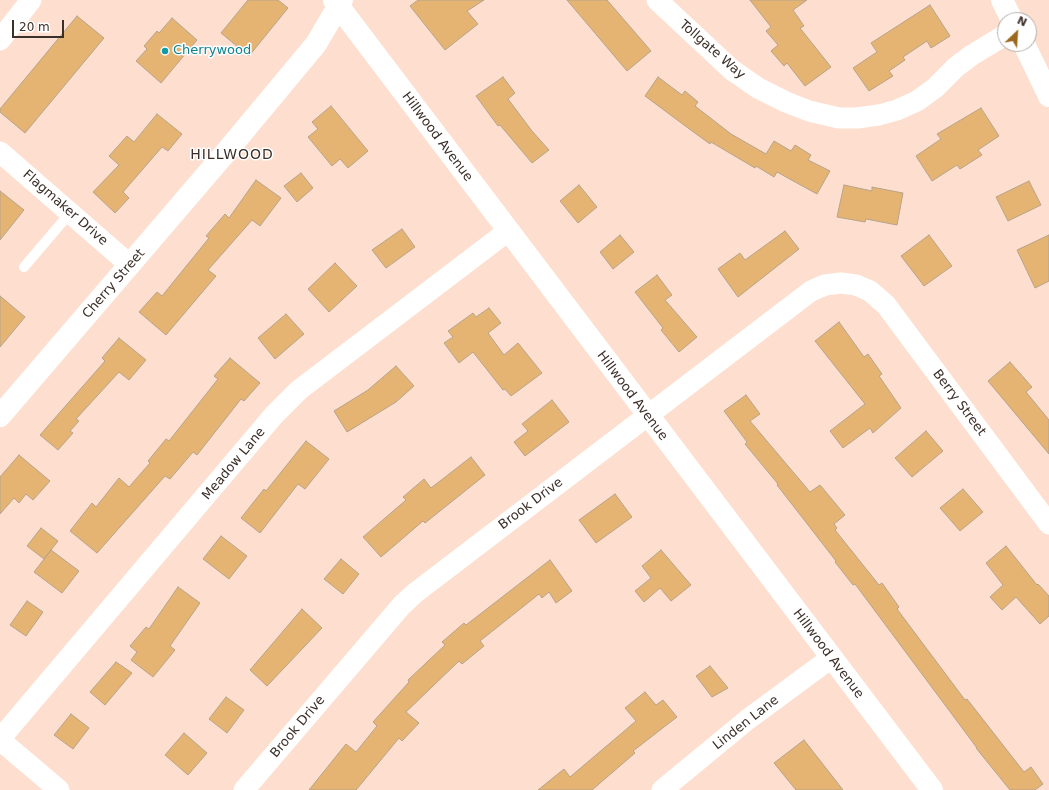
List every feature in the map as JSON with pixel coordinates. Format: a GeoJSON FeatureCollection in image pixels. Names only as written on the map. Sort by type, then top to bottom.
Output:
{"type":"FeatureCollection","features":[{"type":"Feature","properties":{"kind":"main road"},"geometry":{"type":"LineString","coordinates":[[1002,0],[1008,12]]}},
{"type":"Feature","properties":{"kind":"main road","name":"Cherry Street"},"geometry":{"type":"LineString","coordinates":[[0,416],[227,151],[316,44],[338,2]]}},
{"type":"Feature","properties":{"kind":"main road","name":"Hillwood Avenue"},"geometry":{"type":"LineString","coordinates":[[338,2],[508,231],[932,790]]}},
{"type":"Feature","properties":{"kind":"main road"},"geometry":{"type":"LineString","coordinates":[[1028,52],[1049,96]]}},
{"type":"Feature","properties":{"kind":"street"},"geometry":{"type":"LineString","coordinates":[[0,40],[31,0]]}},
{"type":"Feature","properties":{"kind":"street","name":"Tollgate Way"},"geometry":{"type":"LineString","coordinates":[[656,0],[732,70],[758,88],[786,102],[809,111],[840,118],[857,118],[879,115],[897,110],[917,101],[935,88],[961,63],[997,40]]}},
{"type":"Feature","properties":{"kind":"street","name":"Flagmaker Drive"},"geometry":{"type":"LineString","coordinates":[[0,152],[130,265]]}},
{"type":"Feature","properties":{"kind":"street","name":"Meadow Lane"},"geometry":{"type":"LineString","coordinates":[[0,739],[274,415],[294,395],[508,231]]}},
{"type":"Feature","properties":{"kind":"street","name":"Brook Drive"},"geometry":{"type":"LineString","coordinates":[[244,790],[402,605],[472,548],[811,291],[825,285],[840,283],[856,285],[864,289]]}},
{"type":"Feature","properties":{"kind":"street","name":"Berry Street"},"geometry":{"type":"LineString","coordinates":[[864,289],[878,296],[886,305],[1049,524]]}},
{"type":"Feature","properties":{"kind":"street","name":"Linden Lane"},"geometry":{"type":"LineString","coordinates":[[662,790],[747,720],[831,658]]}},
{"type":"Feature","properties":{"kind":"street"},"geometry":{"type":"LineString","coordinates":[[0,739],[59,790]]}},
{"type":"Feature","properties":{"kind":"lane"},"geometry":{"type":"LineString","coordinates":[[24,267],[70,213]]}},
{"type":"Feature","properties":{"kind":"building"},"geometry":{"type":"Polygon","coordinates":[[[248,0],[278,0],[288,8],[249,56],[221,33],[248,0]]]}},
{"type":"Feature","properties":{"kind":"building"},"geometry":{"type":"Polygon","coordinates":[[[418,0],[484,0],[467,11],[478,24],[445,50],[410,6],[418,0]]]}},
{"type":"Feature","properties":{"kind":"building"},"geometry":{"type":"Polygon","coordinates":[[[567,0],[607,0],[651,51],[627,71],[567,0]]]}},
{"type":"Feature","properties":{"kind":"building"},"geometry":{"type":"Polygon","coordinates":[[[750,0],[807,0],[793,10],[804,26],[800,28],[831,67],[805,86],[787,63],[784,66],[771,51],[778,45],[766,31],[771,27],[750,0]]]}},
{"type":"Feature","properties":{"kind":"building"},"geometry":{"type":"Polygon","coordinates":[[[930,5],[950,36],[931,48],[927,41],[903,57],[905,60],[889,71],[893,76],[869,91],[853,68],[877,52],[871,43],[930,5]]]}},
{"type":"Feature","properties":{"kind":"building"},"geometry":{"type":"Polygon","coordinates":[[[77,16],[104,38],[25,133],[0,112],[0,109],[77,16]]]}},
{"type":"Feature","properties":{"kind":"building"},"geometry":{"type":"Polygon","coordinates":[[[172,18],[197,40],[161,83],[136,61],[147,49],[144,46],[157,31],[159,33],[172,18]]]}},
{"type":"Feature","properties":{"kind":"building"},"geometry":{"type":"Polygon","coordinates":[[[503,77],[515,93],[508,99],[532,131],[549,150],[532,163],[500,125],[498,126],[476,96],[503,77]]]}},
{"type":"Feature","properties":{"kind":"building"},"geometry":{"type":"Polygon","coordinates":[[[658,77],[682,95],[685,91],[698,102],[695,106],[731,134],[766,154],[774,141],[791,151],[795,145],[811,155],[808,160],[830,171],[817,194],[777,172],[774,177],[756,166],[755,168],[711,142],[710,144],[688,128],[645,96],[658,77]]]}},
{"type":"Feature","properties":{"kind":"building"},"geometry":{"type":"Polygon","coordinates":[[[331,106],[368,151],[348,168],[340,159],[332,166],[308,137],[318,129],[312,122],[331,106]]]}},
{"type":"Feature","properties":{"kind":"building"},"geometry":{"type":"Polygon","coordinates":[[[981,108],[999,136],[978,150],[982,155],[960,169],[957,165],[932,181],[916,156],[941,139],[937,134],[981,108]]]}},
{"type":"Feature","properties":{"kind":"building"},"geometry":{"type":"Polygon","coordinates":[[[157,114],[182,134],[168,151],[162,147],[123,192],[129,198],[115,213],[93,192],[119,165],[109,156],[127,136],[134,142],[157,114]]]}},
{"type":"Feature","properties":{"kind":"building"},"geometry":{"type":"Polygon","coordinates":[[[301,173],[313,188],[297,202],[284,186],[301,173]]]}},
{"type":"Feature","properties":{"kind":"building"},"geometry":{"type":"Polygon","coordinates":[[[256,180],[281,198],[260,226],[252,220],[208,270],[216,276],[166,335],[139,312],[157,292],[162,296],[209,238],[206,236],[225,214],[229,218],[256,180]]]}},
{"type":"Feature","properties":{"kind":"building"},"geometry":{"type":"Polygon","coordinates":[[[1029,181],[1041,205],[1008,221],[996,197],[1029,181]]]}},
{"type":"Feature","properties":{"kind":"building"},"geometry":{"type":"Polygon","coordinates":[[[579,185],[597,207],[578,223],[560,201],[579,185]]]}},
{"type":"Feature","properties":{"kind":"building"},"geometry":{"type":"Polygon","coordinates":[[[844,185],[872,191],[872,187],[903,193],[897,225],[866,219],[865,222],[837,217],[844,185]]]}},
{"type":"Feature","properties":{"kind":"building"},"geometry":{"type":"Polygon","coordinates":[[[0,191],[24,210],[0,240],[0,191]]]}},
{"type":"Feature","properties":{"kind":"building"},"geometry":{"type":"Polygon","coordinates":[[[402,229],[415,247],[386,268],[372,250],[402,229]]]}},
{"type":"Feature","properties":{"kind":"building"},"geometry":{"type":"Polygon","coordinates":[[[785,231],[799,249],[738,297],[718,269],[740,253],[745,260],[785,231]]]}},
{"type":"Feature","properties":{"kind":"building"},"geometry":{"type":"Polygon","coordinates":[[[620,235],[634,252],[613,269],[600,252],[620,235]]]}},
{"type":"Feature","properties":{"kind":"building"},"geometry":{"type":"Polygon","coordinates":[[[929,235],[952,266],[924,286],[901,256],[929,235]]]}},
{"type":"Feature","properties":{"kind":"building"},"geometry":{"type":"Polygon","coordinates":[[[1049,235],[1049,281],[1035,288],[1017,250],[1049,235]]]}},
{"type":"Feature","properties":{"kind":"building"},"geometry":{"type":"Polygon","coordinates":[[[335,263],[357,286],[329,312],[308,289],[335,263]]]}},
{"type":"Feature","properties":{"kind":"building"},"geometry":{"type":"Polygon","coordinates":[[[657,275],[672,295],[665,300],[697,337],[679,352],[661,330],[663,328],[635,292],[657,275]]]}},
{"type":"Feature","properties":{"kind":"building"},"geometry":{"type":"Polygon","coordinates":[[[0,296],[25,317],[0,347],[0,296]]]}},
{"type":"Feature","properties":{"kind":"building"},"geometry":{"type":"Polygon","coordinates":[[[489,308],[501,323],[488,333],[504,355],[518,343],[542,373],[511,396],[505,389],[503,390],[473,352],[459,363],[444,343],[453,337],[448,331],[473,313],[476,317],[489,308]]]}},
{"type":"Feature","properties":{"kind":"building"},"geometry":{"type":"Polygon","coordinates":[[[286,314],[304,334],[275,359],[258,338],[286,314]]]}},
{"type":"Feature","properties":{"kind":"building"},"geometry":{"type":"Polygon","coordinates":[[[839,322],[864,357],[868,354],[882,374],[879,376],[901,408],[873,433],[870,428],[843,448],[830,431],[865,404],[815,341],[839,322]]]}},
{"type":"Feature","properties":{"kind":"building"},"geometry":{"type":"Polygon","coordinates":[[[119,338],[146,360],[129,380],[119,372],[76,419],[79,421],[70,431],[73,433],[58,450],[40,435],[105,361],[102,358],[119,338]]]}},
{"type":"Feature","properties":{"kind":"building"},"geometry":{"type":"Polygon","coordinates":[[[230,358],[260,383],[244,401],[241,399],[197,455],[193,452],[170,479],[165,476],[97,553],[70,531],[92,503],[96,507],[119,478],[129,487],[150,463],[148,461],[166,439],[169,441],[218,379],[214,376],[230,358]]]}},
{"type":"Feature","properties":{"kind":"building"},"geometry":{"type":"Polygon","coordinates":[[[1010,362],[1032,387],[1026,392],[1049,420],[1049,454],[988,381],[1010,362]]]}},
{"type":"Feature","properties":{"kind":"building"},"geometry":{"type":"Polygon","coordinates":[[[396,366],[414,386],[396,402],[347,432],[334,411],[368,390],[396,366]]]}},
{"type":"Feature","properties":{"kind":"building"},"geometry":{"type":"Polygon","coordinates":[[[746,395],[760,414],[750,421],[810,492],[820,485],[845,515],[834,524],[837,528],[835,530],[879,585],[882,583],[899,607],[897,609],[965,700],[967,699],[1024,772],[1031,767],[1043,784],[1035,790],[1010,790],[976,748],[855,584],[853,585],[777,485],[778,484],[745,444],[747,442],[724,411],[746,395]]]}},
{"type":"Feature","properties":{"kind":"building"},"geometry":{"type":"Polygon","coordinates":[[[552,400],[569,422],[525,456],[514,442],[528,431],[522,424],[552,400]]]}},
{"type":"Feature","properties":{"kind":"building"},"geometry":{"type":"Polygon","coordinates":[[[926,431],[943,451],[912,477],[895,458],[926,431]]]}},
{"type":"Feature","properties":{"kind":"building"},"geometry":{"type":"Polygon","coordinates":[[[306,441],[329,459],[305,489],[298,484],[260,533],[241,518],[264,489],[266,491],[306,441]]]}},
{"type":"Feature","properties":{"kind":"building"},"geometry":{"type":"Polygon","coordinates":[[[19,455],[50,481],[33,500],[26,494],[19,503],[14,498],[0,514],[0,477],[19,455]]]}},
{"type":"Feature","properties":{"kind":"building"},"geometry":{"type":"Polygon","coordinates":[[[471,457],[485,475],[425,523],[423,521],[381,557],[363,537],[406,500],[403,497],[424,479],[431,488],[471,457]]]}},
{"type":"Feature","properties":{"kind":"building"},"geometry":{"type":"Polygon","coordinates":[[[963,489],[983,512],[960,531],[940,508],[963,489]]]}},
{"type":"Feature","properties":{"kind":"building"},"geometry":{"type":"Polygon","coordinates":[[[615,494],[632,517],[596,543],[579,520],[615,494]]]}},
{"type":"Feature","properties":{"kind":"building"},"geometry":{"type":"Polygon","coordinates":[[[41,528],[58,541],[44,559],[27,546],[41,528]]]}},
{"type":"Feature","properties":{"kind":"building"},"geometry":{"type":"Polygon","coordinates":[[[221,536],[247,556],[229,579],[203,559],[221,536]]]}},
{"type":"Feature","properties":{"kind":"building"},"geometry":{"type":"Polygon","coordinates":[[[1006,546],[1037,585],[1038,584],[1049,596],[1049,616],[1040,624],[1016,597],[1002,610],[990,597],[1003,585],[986,563],[1006,546]]]}},
{"type":"Feature","properties":{"kind":"building"},"geometry":{"type":"Polygon","coordinates":[[[51,550],[79,571],[62,593],[34,572],[51,550]]]}},
{"type":"Feature","properties":{"kind":"building"},"geometry":{"type":"Polygon","coordinates":[[[661,550],[691,585],[671,601],[660,588],[644,602],[635,591],[651,578],[642,566],[661,550]]]}},
{"type":"Feature","properties":{"kind":"building"},"geometry":{"type":"Polygon","coordinates":[[[341,559],[359,574],[343,594],[324,579],[341,559]]]}},
{"type":"Feature","properties":{"kind":"building"},"geometry":{"type":"Polygon","coordinates":[[[550,560],[572,591],[556,603],[549,592],[542,598],[539,594],[480,641],[484,646],[462,664],[459,661],[406,712],[419,723],[402,741],[399,738],[356,790],[309,790],[346,744],[356,752],[377,726],[373,722],[409,682],[408,680],[445,645],[442,642],[464,623],[466,625],[550,560]]]}},
{"type":"Feature","properties":{"kind":"building"},"geometry":{"type":"Polygon","coordinates":[[[178,587],[200,603],[170,646],[175,650],[153,677],[131,660],[137,652],[130,646],[146,627],[149,629],[178,587]]]}},
{"type":"Feature","properties":{"kind":"building"},"geometry":{"type":"Polygon","coordinates":[[[27,601],[43,612],[26,636],[10,625],[27,601]]]}},
{"type":"Feature","properties":{"kind":"building"},"geometry":{"type":"Polygon","coordinates":[[[302,609],[322,628],[267,686],[250,670],[302,609]]]}},
{"type":"Feature","properties":{"kind":"building"},"geometry":{"type":"Polygon","coordinates":[[[116,662],[132,673],[105,705],[90,692],[116,662]]]}},
{"type":"Feature","properties":{"kind":"building"},"geometry":{"type":"Polygon","coordinates":[[[710,666],[728,688],[712,697],[696,676],[710,666]]]}},
{"type":"Feature","properties":{"kind":"building"},"geometry":{"type":"Polygon","coordinates":[[[645,692],[656,705],[663,700],[677,717],[633,751],[635,753],[592,790],[538,790],[564,769],[570,777],[636,721],[625,708],[645,692]]]}},
{"type":"Feature","properties":{"kind":"building"},"geometry":{"type":"Polygon","coordinates":[[[226,697],[244,710],[227,733],[209,719],[226,697]]]}},
{"type":"Feature","properties":{"kind":"building"},"geometry":{"type":"Polygon","coordinates":[[[71,714],[89,728],[73,749],[54,735],[71,714]]]}},
{"type":"Feature","properties":{"kind":"building"},"geometry":{"type":"Polygon","coordinates":[[[184,733],[207,753],[188,775],[165,755],[184,733]]]}},
{"type":"Feature","properties":{"kind":"building"},"geometry":{"type":"Polygon","coordinates":[[[804,740],[843,790],[796,790],[774,763],[804,740]]]}},
{"type":"Feature","properties":{"kind":"place","name":"Cherrywood"},"geometry":{"type":"Point","coordinates":[165,51]}},
{"type":"Feature","properties":{"kind":"district","name":"HILLWOOD"},"geometry":{"type":"Point","coordinates":[232,155]}}]}
